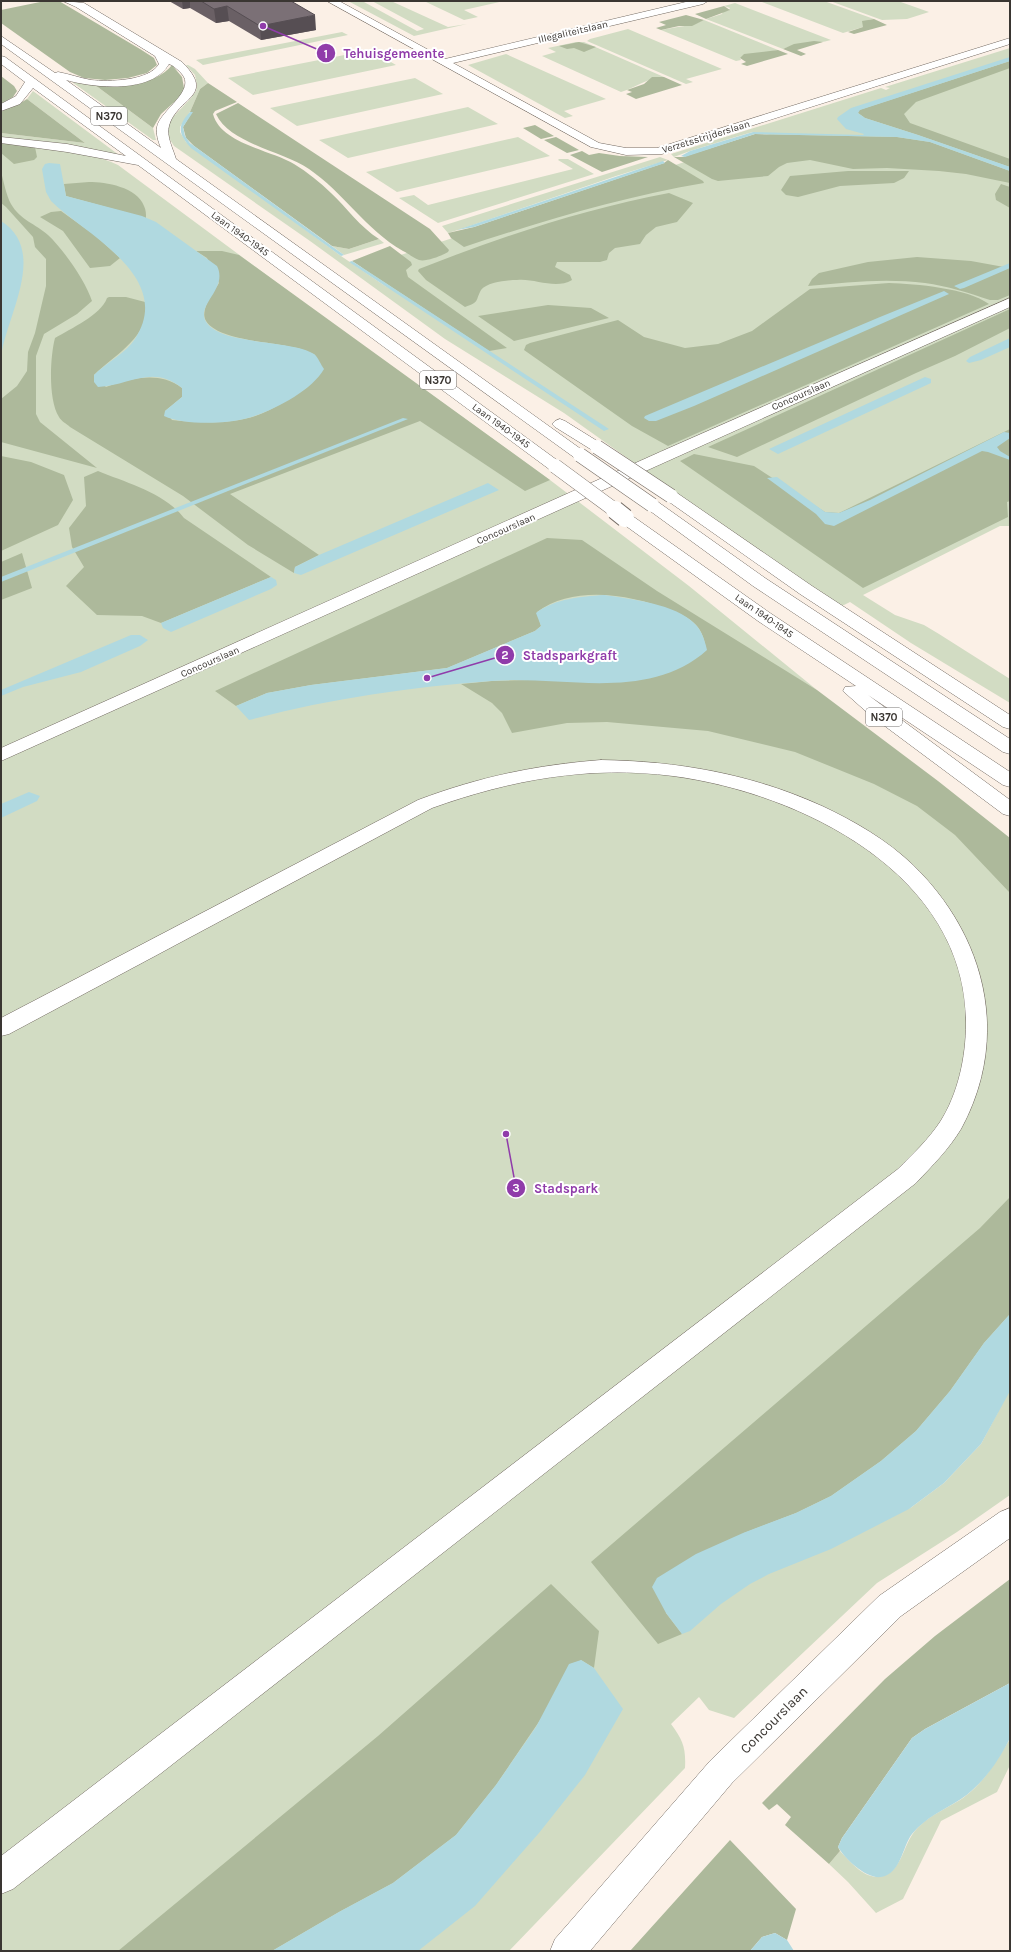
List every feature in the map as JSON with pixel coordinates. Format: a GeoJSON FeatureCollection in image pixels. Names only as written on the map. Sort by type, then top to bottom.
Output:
{"type":"FeatureCollection","features":[{"type":"Feature","properties":{"kind":"main road"},"geometry":{"type":"LineString","coordinates":[[68,1],[79,3],[159,54],[178,64],[187,72],[190,81],[190,88],[186,96],[169,115],[163,126],[163,137],[170,160]]}},
{"type":"Feature","properties":{"kind":"main road","name":"Verzetsstrijderslaan"},"geometry":{"type":"LineString","coordinates":[[332,1],[595,145],[613,151],[634,153],[658,152],[1010,41]]}},
{"type":"Feature","properties":{"kind":"main road","name":"Illegaliteitslaan"},"geometry":{"type":"LineString","coordinates":[[444,62],[703,1]]}},
{"type":"Feature","properties":{"kind":"main road","name":"Laan 1940-1945"},"geometry":{"type":"LineString","coordinates":[[1,39],[580,455],[760,582],[1010,748]]}},
{"type":"Feature","properties":{"kind":"main road","name":"N370"},"geometry":{"type":"LineString","coordinates":[[47,73],[92,83],[130,82],[150,76],[163,69],[164,64],[159,54]]}},
{"type":"Feature","properties":{"kind":"main road","name":"Laan 1940-1945"},"geometry":{"type":"LineString","coordinates":[[1,59],[625,518],[764,617],[1010,781]]}},
{"type":"Feature","properties":{"kind":"main road"},"geometry":{"type":"LineString","coordinates":[[1,108],[14,104],[22,99],[30,80]]}},
{"type":"Feature","properties":{"kind":"main road","name":"N370"},"geometry":{"type":"LineString","coordinates":[[1,140],[67,148],[143,164]]}},
{"type":"Feature","properties":{"kind":"main road","name":"Concourslaan"},"geometry":{"type":"LineString","coordinates":[[1,755],[437,560],[665,455],[1010,302]]}},
{"type":"Feature","properties":{"kind":"main road","name":"N370"},"geometry":{"type":"LineString","coordinates":[[424,342],[597,447],[671,496],[806,590],[1010,722]]}},
{"type":"Feature","properties":{"kind":"main road","name":"N370"},"geometry":{"type":"LineString","coordinates":[[764,617],[877,711],[1010,810]]}},
{"type":"Feature","properties":{"kind":"main road","name":"N370"},"geometry":{"type":"LineString","coordinates":[[920,664],[1010,709]]}},
{"type":"Feature","properties":{"kind":"main road"},"geometry":{"type":"LineString","coordinates":[[1,1028],[425,804],[457,791],[505,778],[562,769],[598,766],[672,770],[744,784],[812,809],[843,825],[897,863],[920,884],[939,908],[955,932],[968,958],[976,985],[981,1013],[980,1041],[976,1070],[966,1098],[951,1125],[931,1151],[907,1176],[1,1877]]}},
{"type":"Feature","properties":{"kind":"main road","name":"Concourslaan"},"geometry":{"type":"LineString","coordinates":[[567,1951],[721,1772],[890,1606],[1010,1521]]}},
{"type":"Feature","properties":{"kind":"green space"},"geometry":{"type":"Polygon","coordinates":[[[45,1],[59,1],[154,58],[157,65],[147,73],[128,78],[105,80],[84,78],[70,72],[1,23],[1,10],[45,1]]]}},
{"type":"Feature","properties":{"kind":"green space"},"geometry":{"type":"Polygon","coordinates":[[[348,1],[366,1],[364,2],[417,31],[424,29],[372,1],[391,1],[448,27],[467,24],[414,36],[348,1]]]}},
{"type":"Feature","properties":{"kind":"green space"},"geometry":{"type":"Polygon","coordinates":[[[424,1],[504,1],[464,10],[478,17],[464,20],[424,1]]]}},
{"type":"Feature","properties":{"kind":"green space"},"geometry":{"type":"Polygon","coordinates":[[[824,1],[874,19],[868,20],[863,27],[843,33],[762,2],[824,1]]]}},
{"type":"Feature","properties":{"kind":"green space"},"geometry":{"type":"Polygon","coordinates":[[[830,1],[898,1],[929,12],[907,19],[882,20],[830,1]]]}},
{"type":"Feature","properties":{"kind":"green space"},"geometry":{"type":"Polygon","coordinates":[[[735,3],[831,40],[819,43],[795,45],[783,49],[706,19],[722,14],[723,11],[728,11],[730,8],[724,6],[735,3]]]}},
{"type":"Feature","properties":{"kind":"green space"},"geometry":{"type":"Polygon","coordinates":[[[724,6],[730,10],[706,19],[695,14],[724,6]]]}},
{"type":"Feature","properties":{"kind":"green space"},"geometry":{"type":"Polygon","coordinates":[[[686,15],[704,20],[692,26],[679,26],[661,30],[656,28],[666,25],[659,22],[686,15]]]}},
{"type":"Feature","properties":{"kind":"green space"},"geometry":{"type":"Polygon","coordinates":[[[874,19],[887,25],[854,34],[848,32],[863,27],[862,21],[874,19]]]}},
{"type":"Feature","properties":{"kind":"green space"},"geometry":{"type":"Polygon","coordinates":[[[704,20],[778,50],[740,58],[741,60],[736,61],[661,30],[689,25],[704,20]]]}},
{"type":"Feature","properties":{"kind":"green space"},"geometry":{"type":"Polygon","coordinates":[[[628,29],[722,69],[686,79],[693,82],[686,84],[587,41],[628,29]]]}},
{"type":"Feature","properties":{"kind":"green space"},"geometry":{"type":"Polygon","coordinates":[[[342,32],[348,35],[203,65],[196,60],[342,32]]]}},
{"type":"Feature","properties":{"kind":"green space"},"geometry":{"type":"Polygon","coordinates":[[[814,41],[823,42],[797,50],[806,54],[801,56],[783,49],[794,44],[814,41]]]}},
{"type":"Feature","properties":{"kind":"green space"},"geometry":{"type":"Polygon","coordinates":[[[576,42],[584,42],[664,77],[648,80],[621,92],[542,56],[556,52],[548,48],[576,42]]]}},
{"type":"Feature","properties":{"kind":"green space"},"geometry":{"type":"Polygon","coordinates":[[[579,42],[596,47],[584,52],[574,48],[567,49],[559,46],[579,42]]]}},
{"type":"Feature","properties":{"kind":"green space"},"geometry":{"type":"Polygon","coordinates":[[[1010,48],[1010,526],[1000,526],[863,595],[895,615],[924,625],[1010,679],[1010,703],[911,643],[850,602],[838,608],[564,413],[445,339],[310,241],[174,146],[169,138],[167,130],[172,118],[196,91],[197,85],[195,75],[186,65],[188,65],[195,69],[208,83],[200,89],[190,112],[180,127],[180,132],[186,142],[341,256],[388,288],[361,268],[770,134],[753,132],[674,157],[671,154],[881,88],[886,90],[890,88],[885,87],[1010,48]]]}},
{"type":"Feature","properties":{"kind":"green space"},"geometry":{"type":"Polygon","coordinates":[[[370,50],[396,65],[253,95],[228,78],[370,50]]]}},
{"type":"Feature","properties":{"kind":"green space"},"geometry":{"type":"Polygon","coordinates":[[[778,50],[788,54],[747,66],[741,64],[746,62],[740,58],[744,54],[778,50]]]}},
{"type":"Feature","properties":{"kind":"green space"},"geometry":{"type":"Polygon","coordinates":[[[506,54],[606,99],[564,111],[573,116],[565,118],[468,65],[506,54]]]}},
{"type":"Feature","properties":{"kind":"green space"},"geometry":{"type":"Polygon","coordinates":[[[1010,61],[1010,68],[916,102],[904,114],[910,123],[1010,159],[1010,167],[865,118],[858,113],[859,110],[1010,61]]]}},
{"type":"Feature","properties":{"kind":"green space"},"geometry":{"type":"Polygon","coordinates":[[[172,65],[182,77],[184,88],[181,96],[161,114],[153,128],[95,85],[126,84],[147,80],[165,72],[172,65]]]}},
{"type":"Feature","properties":{"kind":"green space"},"geometry":{"type":"Polygon","coordinates":[[[1,76],[14,86],[17,91],[13,97],[1,104],[1,76]]]}},
{"type":"Feature","properties":{"kind":"green space"},"geometry":{"type":"Polygon","coordinates":[[[652,77],[664,77],[682,85],[636,99],[626,94],[632,92],[627,90],[644,84],[652,77]]]}},
{"type":"Feature","properties":{"kind":"green space"},"geometry":{"type":"Polygon","coordinates":[[[415,78],[443,94],[297,126],[270,108],[415,78]]]}},
{"type":"Feature","properties":{"kind":"green space"},"geometry":{"type":"Polygon","coordinates":[[[72,82],[95,85],[153,128],[156,140],[153,140],[72,82]]]}},
{"type":"Feature","properties":{"kind":"green space"},"geometry":{"type":"Polygon","coordinates":[[[208,83],[237,102],[215,111],[213,114],[218,124],[226,132],[248,145],[284,159],[304,170],[327,189],[360,223],[379,239],[349,249],[332,246],[194,146],[186,138],[183,127],[192,112],[190,112],[200,89],[208,83]]]}},
{"type":"Feature","properties":{"kind":"green space"},"geometry":{"type":"Polygon","coordinates":[[[33,91],[123,158],[1,138],[1,133],[85,143],[27,99],[33,91]]]}},
{"type":"Feature","properties":{"kind":"green space"},"geometry":{"type":"Polygon","coordinates":[[[27,99],[85,143],[1,133],[1,111],[27,99]]]}},
{"type":"Feature","properties":{"kind":"green space"},"geometry":{"type":"Polygon","coordinates":[[[238,103],[430,229],[449,250],[448,252],[438,257],[426,260],[419,260],[415,258],[389,242],[377,232],[333,189],[309,169],[233,133],[223,124],[216,114],[238,103]]]}},
{"type":"Feature","properties":{"kind":"green space"},"geometry":{"type":"Polygon","coordinates":[[[468,107],[498,124],[348,158],[319,140],[468,107]]]}},
{"type":"Feature","properties":{"kind":"green space"},"geometry":{"type":"Polygon","coordinates":[[[535,125],[554,136],[541,139],[523,128],[535,125]]]}},
{"type":"Feature","properties":{"kind":"green space"},"geometry":{"type":"Polygon","coordinates":[[[755,134],[897,137],[930,142],[1010,171],[1010,183],[966,174],[939,171],[887,168],[853,169],[810,160],[787,163],[779,167],[768,176],[718,181],[674,157],[683,157],[755,134]]]}},
{"type":"Feature","properties":{"kind":"green space"},"geometry":{"type":"Polygon","coordinates":[[[518,137],[550,156],[397,192],[366,172],[518,137]]]}},
{"type":"Feature","properties":{"kind":"green space"},"geometry":{"type":"Polygon","coordinates":[[[556,137],[579,150],[567,153],[544,140],[556,137]]]}},
{"type":"Feature","properties":{"kind":"green space"},"geometry":{"type":"Polygon","coordinates":[[[1,143],[76,152],[105,159],[118,165],[311,308],[550,480],[689,586],[817,690],[763,658],[1010,869],[1010,1495],[957,1532],[877,1583],[734,1718],[709,1710],[699,1697],[671,1724],[683,1744],[685,1768],[509,1951],[1,1951],[1,143]],[[998,1412],[909,1509],[944,1483],[981,1444],[998,1412]]]}},
{"type":"Feature","properties":{"kind":"green space"},"geometry":{"type":"Polygon","coordinates":[[[1,143],[35,147],[37,157],[34,160],[14,164],[1,153],[1,143]]]}},
{"type":"Feature","properties":{"kind":"green space"},"geometry":{"type":"Polygon","coordinates":[[[582,151],[589,155],[599,153],[620,156],[648,157],[602,172],[570,155],[582,151]]]}},
{"type":"Feature","properties":{"kind":"green space"},"geometry":{"type":"Polygon","coordinates":[[[660,157],[668,160],[616,176],[458,230],[448,233],[442,226],[660,157]]]}},
{"type":"Feature","properties":{"kind":"green space"},"geometry":{"type":"Polygon","coordinates":[[[568,159],[594,174],[438,223],[399,198],[414,195],[428,205],[573,169],[558,160],[568,159]]]}},
{"type":"Feature","properties":{"kind":"green space"},"geometry":{"type":"Polygon","coordinates":[[[668,160],[704,183],[643,195],[582,210],[464,247],[451,238],[448,233],[474,227],[664,163],[668,160]]]}},
{"type":"Feature","properties":{"kind":"green space"},"geometry":{"type":"Polygon","coordinates":[[[848,171],[909,171],[904,178],[894,183],[840,186],[798,197],[786,195],[781,190],[790,176],[848,171]]]}},
{"type":"Feature","properties":{"kind":"green space"},"geometry":{"type":"Polygon","coordinates":[[[1,172],[11,204],[23,218],[48,235],[61,249],[80,276],[92,301],[77,314],[44,334],[36,356],[36,414],[40,422],[97,468],[1,442],[1,399],[17,386],[27,371],[28,352],[35,333],[46,286],[46,259],[35,247],[33,237],[1,203],[1,172]]]}},
{"type":"Feature","properties":{"kind":"green space"},"geometry":{"type":"Polygon","coordinates":[[[89,182],[104,183],[120,187],[135,194],[146,210],[146,218],[66,196],[64,184],[89,182]]]}},
{"type":"Feature","properties":{"kind":"green space"},"geometry":{"type":"Polygon","coordinates":[[[1001,184],[1010,187],[1010,208],[996,200],[995,194],[1001,184]]]}},
{"type":"Feature","properties":{"kind":"green space"},"geometry":{"type":"Polygon","coordinates":[[[669,193],[693,203],[677,222],[656,227],[646,235],[640,244],[615,248],[609,253],[607,260],[600,262],[557,262],[555,267],[570,275],[572,280],[565,283],[552,284],[524,280],[508,280],[498,282],[484,287],[476,301],[465,307],[426,280],[418,271],[419,269],[450,257],[542,225],[605,207],[669,193]]]}},
{"type":"Feature","properties":{"kind":"green space"},"geometry":{"type":"Polygon","coordinates":[[[61,211],[96,236],[120,258],[110,266],[90,268],[63,231],[40,217],[51,212],[61,211]]]}},
{"type":"Feature","properties":{"kind":"green space"},"geometry":{"type":"Polygon","coordinates":[[[379,239],[384,243],[344,255],[332,246],[349,249],[379,239]]]}},
{"type":"Feature","properties":{"kind":"green space"},"geometry":{"type":"Polygon","coordinates":[[[390,246],[411,262],[412,265],[406,270],[408,277],[507,348],[489,351],[352,261],[390,246]]]}},
{"type":"Feature","properties":{"kind":"green space"},"geometry":{"type":"Polygon","coordinates":[[[196,251],[222,251],[239,255],[550,480],[525,491],[420,421],[230,494],[319,555],[295,567],[294,573],[248,545],[183,496],[70,427],[59,417],[55,410],[53,400],[51,367],[55,338],[92,316],[109,297],[126,297],[145,302],[146,314],[143,325],[130,344],[94,375],[106,387],[135,379],[155,378],[164,379],[182,388],[182,397],[165,411],[172,420],[218,422],[241,420],[263,413],[306,388],[315,355],[297,348],[231,336],[210,326],[204,315],[206,305],[219,283],[207,258],[196,251]]]}},
{"type":"Feature","properties":{"kind":"green space"},"geometry":{"type":"Polygon","coordinates":[[[917,257],[971,261],[1004,267],[1010,264],[1010,295],[998,300],[990,300],[941,286],[925,283],[896,281],[852,282],[808,286],[812,279],[819,273],[868,262],[917,257]]]}},
{"type":"Feature","properties":{"kind":"green space"},"geometry":{"type":"Polygon","coordinates":[[[889,283],[913,284],[941,288],[968,294],[989,304],[668,446],[632,426],[524,350],[526,345],[530,343],[618,320],[644,337],[685,348],[718,344],[752,331],[810,289],[889,283]]]}},
{"type":"Feature","properties":{"kind":"green space"},"geometry":{"type":"Polygon","coordinates":[[[548,305],[591,308],[609,318],[514,341],[478,316],[548,305]]]}},
{"type":"Feature","properties":{"kind":"green space"},"geometry":{"type":"Polygon","coordinates":[[[1010,309],[1010,328],[955,356],[737,457],[708,447],[1010,309]]]}},
{"type":"Feature","properties":{"kind":"green space"},"geometry":{"type":"Polygon","coordinates":[[[1010,429],[1010,501],[1007,502],[1008,517],[863,588],[680,461],[694,454],[754,466],[825,512],[839,513],[1010,429]]]}},
{"type":"Feature","properties":{"kind":"green space"},"geometry":{"type":"Polygon","coordinates":[[[1,456],[31,462],[64,475],[73,500],[58,525],[1,551],[1,456]]]}},
{"type":"Feature","properties":{"kind":"green space"},"geometry":{"type":"Polygon","coordinates":[[[98,471],[156,495],[176,509],[184,518],[271,577],[161,623],[142,616],[97,615],[66,586],[84,567],[72,547],[69,528],[86,506],[84,477],[98,471]]]}},
{"type":"Feature","properties":{"kind":"green space"},"geometry":{"type":"Polygon","coordinates":[[[547,538],[582,540],[657,591],[817,690],[938,781],[1010,838],[1010,893],[955,835],[917,806],[874,784],[795,752],[708,731],[607,722],[567,723],[512,733],[502,713],[492,703],[461,684],[492,681],[652,677],[687,663],[706,650],[702,633],[693,622],[676,612],[654,604],[620,596],[584,595],[567,598],[551,604],[537,612],[541,626],[535,631],[447,668],[311,685],[267,693],[236,706],[215,691],[547,538]]]}},
{"type":"Feature","properties":{"kind":"green space"},"geometry":{"type":"Polygon","coordinates":[[[22,553],[32,588],[1,600],[1,562],[22,553]]]}},
{"type":"Feature","properties":{"kind":"green space"},"geometry":{"type":"Polygon","coordinates":[[[1010,1197],[1010,1314],[984,1343],[950,1391],[916,1431],[881,1461],[831,1496],[796,1513],[744,1533],[666,1613],[682,1634],[658,1644],[591,1562],[980,1228],[1010,1197]]]}},
{"type":"Feature","properties":{"kind":"green space"},"geometry":{"type":"Polygon","coordinates":[[[1010,1579],[1010,1683],[925,1729],[912,1738],[842,1838],[838,1847],[840,1851],[829,1864],[785,1825],[791,1817],[777,1804],[769,1810],[762,1803],[885,1679],[935,1636],[1010,1579]]]}},
{"type":"Feature","properties":{"kind":"green space"},"geometry":{"type":"Polygon","coordinates":[[[551,1584],[599,1631],[594,1668],[581,1660],[496,1785],[456,1835],[393,1883],[272,1951],[118,1951],[378,1736],[551,1584]]]}},
{"type":"Feature","properties":{"kind":"green space"},"geometry":{"type":"Polygon","coordinates":[[[1010,1739],[1010,1765],[997,1792],[941,1821],[903,1899],[876,1913],[848,1882],[829,1864],[840,1851],[859,1870],[870,1876],[883,1876],[889,1873],[897,1865],[912,1835],[922,1823],[971,1792],[990,1771],[1010,1739]]]}},
{"type":"Feature","properties":{"kind":"green space"},"geometry":{"type":"Polygon","coordinates":[[[730,1840],[796,1909],[787,1940],[775,1933],[762,1937],[750,1951],[630,1951],[730,1840]]]}},
{"type":"Feature","properties":{"kind":"water"},"geometry":{"type":"Polygon","coordinates":[[[1010,57],[1010,61],[860,110],[858,113],[865,118],[1010,167],[1010,171],[930,142],[897,137],[755,134],[685,157],[681,156],[690,151],[753,132],[863,135],[864,134],[846,129],[837,119],[838,117],[851,108],[1010,57]]]}},
{"type":"Feature","properties":{"kind":"water"},"geometry":{"type":"Polygon","coordinates":[[[190,112],[193,112],[183,127],[185,136],[190,143],[344,255],[341,256],[191,148],[184,138],[181,130],[183,122],[190,112]]]}},
{"type":"Feature","properties":{"kind":"water"},"geometry":{"type":"Polygon","coordinates":[[[663,161],[665,163],[474,227],[457,230],[663,161]]]}},
{"type":"Feature","properties":{"kind":"water"},"geometry":{"type":"Polygon","coordinates":[[[45,164],[60,164],[66,196],[142,216],[156,222],[217,266],[219,281],[205,307],[204,314],[205,320],[212,328],[224,334],[239,338],[289,346],[303,349],[314,354],[324,369],[318,378],[310,386],[277,407],[244,419],[215,423],[182,421],[164,416],[165,411],[182,397],[182,388],[171,381],[150,377],[98,387],[94,382],[94,375],[122,353],[135,339],[144,317],[144,296],[135,277],[121,260],[104,243],[51,201],[46,192],[42,169],[45,164]]]}},
{"type":"Feature","properties":{"kind":"water"},"geometry":{"type":"Polygon","coordinates":[[[1,221],[15,234],[22,249],[23,266],[21,285],[4,341],[1,357],[1,221]]]}},
{"type":"Feature","properties":{"kind":"water"},"geometry":{"type":"Polygon","coordinates":[[[352,261],[609,429],[604,431],[349,262],[352,261]]]}},
{"type":"Feature","properties":{"kind":"water"},"geometry":{"type":"Polygon","coordinates":[[[1010,263],[1010,268],[964,288],[960,289],[954,286],[1010,263]]]}},
{"type":"Feature","properties":{"kind":"water"},"geometry":{"type":"Polygon","coordinates":[[[944,291],[949,294],[694,406],[656,421],[649,421],[644,418],[645,416],[944,291]]]}},
{"type":"Feature","properties":{"kind":"water"},"geometry":{"type":"Polygon","coordinates":[[[1010,338],[1010,347],[981,360],[969,363],[966,361],[970,357],[1010,338]]]}},
{"type":"Feature","properties":{"kind":"water"},"geometry":{"type":"Polygon","coordinates":[[[925,377],[931,379],[931,383],[778,454],[769,449],[925,377]]]}},
{"type":"Feature","properties":{"kind":"water"},"geometry":{"type":"Polygon","coordinates":[[[1004,432],[1010,433],[1010,438],[997,447],[1000,451],[1010,457],[1010,460],[982,451],[834,526],[825,524],[816,514],[767,478],[777,477],[825,512],[839,513],[870,500],[1004,432]]]}},
{"type":"Feature","properties":{"kind":"water"},"geometry":{"type":"Polygon","coordinates":[[[488,483],[499,490],[301,575],[294,573],[295,567],[319,555],[488,483]]]}},
{"type":"Feature","properties":{"kind":"water"},"geometry":{"type":"Polygon","coordinates":[[[271,577],[276,580],[277,585],[271,589],[171,632],[163,628],[161,623],[271,577]]]}},
{"type":"Feature","properties":{"kind":"water"},"geometry":{"type":"Polygon","coordinates":[[[604,595],[627,598],[665,607],[687,617],[700,630],[707,650],[684,666],[658,676],[631,682],[575,683],[518,680],[430,687],[400,690],[339,700],[249,720],[236,706],[267,693],[311,685],[447,668],[535,631],[541,626],[536,613],[552,604],[569,599],[604,595]]]}},
{"type":"Feature","properties":{"kind":"water"},"geometry":{"type":"Polygon","coordinates":[[[131,635],[140,635],[148,640],[140,646],[81,672],[23,687],[1,696],[1,690],[131,635]]]}},
{"type":"Feature","properties":{"kind":"water"},"geometry":{"type":"Polygon","coordinates":[[[29,792],[40,796],[37,801],[1,818],[1,804],[29,792]]]}},
{"type":"Feature","properties":{"kind":"water"},"geometry":{"type":"Polygon","coordinates":[[[1010,1314],[1010,1391],[981,1444],[944,1483],[909,1509],[831,1549],[769,1574],[750,1584],[721,1604],[690,1631],[682,1634],[666,1613],[652,1587],[657,1578],[696,1554],[743,1533],[796,1513],[831,1496],[881,1461],[916,1431],[950,1391],[984,1343],[1010,1314]]]}},
{"type":"Feature","properties":{"kind":"water"},"geometry":{"type":"Polygon","coordinates":[[[581,1660],[594,1668],[623,1709],[585,1775],[539,1833],[475,1906],[418,1951],[272,1951],[393,1883],[456,1835],[496,1785],[536,1727],[569,1664],[581,1660]]]}},
{"type":"Feature","properties":{"kind":"water"},"geometry":{"type":"Polygon","coordinates":[[[1010,1683],[1009,1740],[995,1765],[983,1780],[961,1799],[929,1818],[917,1828],[909,1839],[897,1866],[888,1875],[875,1877],[856,1867],[838,1847],[842,1838],[912,1738],[925,1729],[1010,1683]]]}},
{"type":"Feature","properties":{"kind":"water"},"geometry":{"type":"Polygon","coordinates":[[[775,1933],[787,1940],[794,1951],[750,1951],[762,1937],[775,1933]]]}},
{"type":"Feature","properties":{"kind":"building"},"geometry":{"type":"Polygon","coordinates":[[[201,1],[291,1],[315,15],[260,26],[227,6],[214,9],[201,1]]]}},
{"type":"Feature","properties":{"kind":"waterway"},"geometry":{"type":"LineString","coordinates":[[1,580],[405,419]]}},
{"type":"Feature","properties":{"kind":"place","name":"Tehuisgemeente"},"geometry":{"type":"Point","coordinates":[263,26]}},
{"type":"Feature","properties":{"kind":"place","name":"Stadsparkgraft"},"geometry":{"type":"Point","coordinates":[427,678]}},
{"type":"Feature","properties":{"kind":"place","name":"Stadspark"},"geometry":{"type":"Point","coordinates":[506,1134]}}]}
